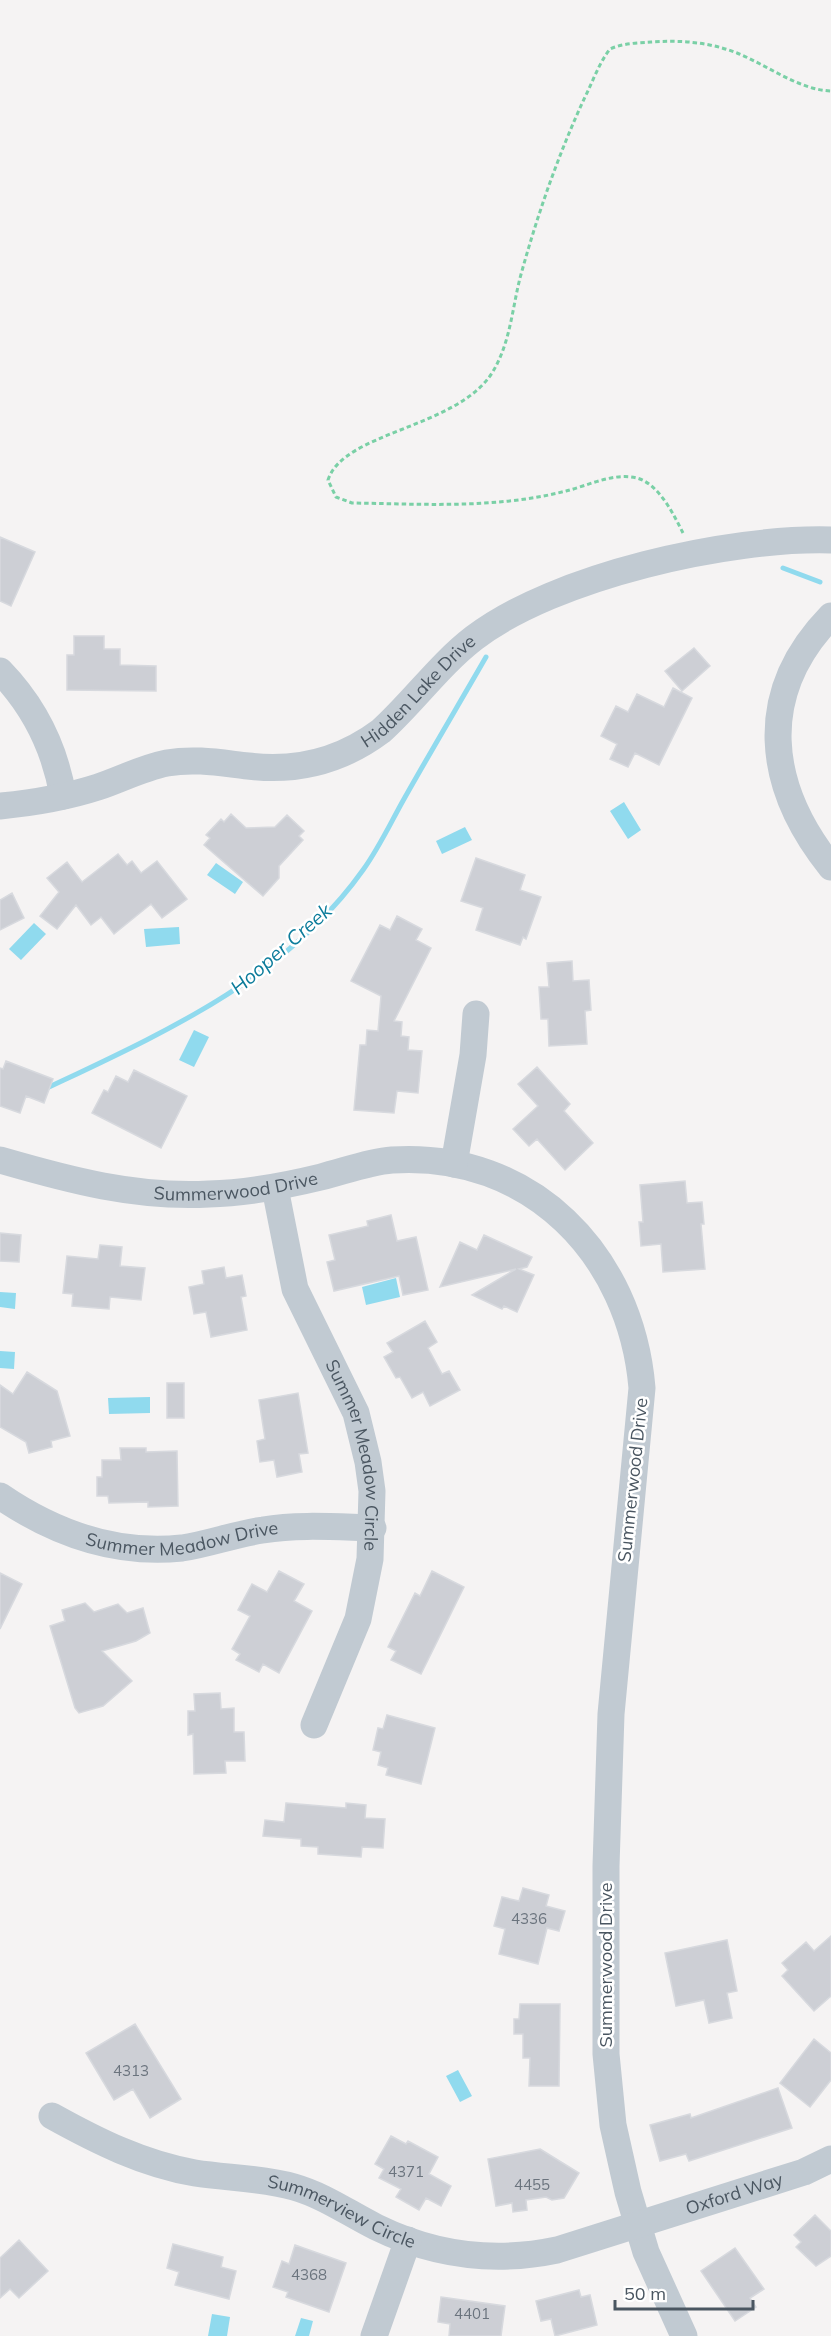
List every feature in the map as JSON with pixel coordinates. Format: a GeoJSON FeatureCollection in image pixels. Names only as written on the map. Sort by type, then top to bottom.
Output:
{"type":"FeatureCollection","features":[{"type":"Feature","properties":{"kind":"street","name":"Hidden Lake Drive"},"geometry":{"type":"LineString","coordinates":[[0,806],[63,796],[169,763],[203,760],[284,769],[333,758],[367,741],[381,731],[441,667],[494,625],[513,614],[625,571],[692,554],[779,541],[831,540]]}},
{"type":"Feature","properties":{"kind":"street"},"geometry":{"type":"LineString","coordinates":[[831,616],[805,646],[789,672],[778,722],[780,755],[788,788],[801,819],[831,867]]}},
{"type":"Feature","properties":{"kind":"street"},"geometry":{"type":"LineString","coordinates":[[0,671],[24,699],[49,744],[58,765],[63,796]]}},
{"type":"Feature","properties":{"kind":"street"},"geometry":{"type":"LineString","coordinates":[[454,1164],[473,1055],[476,1014]]}},
{"type":"Feature","properties":{"kind":"street","name":"Summerwood Drive"},"geometry":{"type":"LineString","coordinates":[[0,1160],[94,1186],[134,1192],[206,1194],[274,1188],[365,1164],[423,1160],[454,1164],[504,1180],[529,1194],[575,1230],[593,1250],[619,1295],[630,1320],[640,1363],[641,1413],[611,1714],[605,2006],[607,2063],[614,2125],[638,2225],[661,2288],[684,2336]]}},
{"type":"Feature","properties":{"kind":"street","name":"Summer Meadow Circle"},"geometry":{"type":"LineString","coordinates":[[274,1188],[295,1289],[348,1393],[362,1435],[372,1491],[373,1528],[370,1560],[358,1619],[314,1725]]}},
{"type":"Feature","properties":{"kind":"street","name":"Summer Meadow Drive"},"geometry":{"type":"LineString","coordinates":[[0,1496],[53,1527],[102,1544],[129,1548],[181,1548],[286,1527],[373,1528]]}},
{"type":"Feature","properties":{"kind":"street","name":"Summerview Circle"},"geometry":{"type":"LineString","coordinates":[[52,2116],[108,2146],[165,2166],[230,2178],[271,2182],[312,2193],[408,2240],[465,2255],[533,2255],[638,2225]]}},
{"type":"Feature","properties":{"kind":"street","name":"Oxford Way"},"geometry":{"type":"LineString","coordinates":[[638,2225],[804,2172],[831,2159]]}},
{"type":"Feature","properties":{"kind":"street"},"geometry":{"type":"LineString","coordinates":[[374,2336],[408,2240]]}},
{"type":"Feature","properties":{"kind":"path"},"geometry":{"type":"LineString","coordinates":[[692,554],[672,512],[653,489],[638,478],[601,481],[537,498],[481,504],[352,503],[336,497],[328,480],[331,471],[345,457],[452,410],[472,395],[491,375],[513,321],[530,244],[562,150],[610,49],[624,45],[657,42],[709,44],[737,53],[807,86],[831,91]]}},
{"type":"Feature","properties":{"kind":"water"},"geometry":{"type":"Polygon","coordinates":[[[624,802],[641,830],[628,839],[610,811],[624,802]]]}},
{"type":"Feature","properties":{"kind":"water"},"geometry":{"type":"Polygon","coordinates":[[[465,827],[472,840],[442,854],[436,841],[465,827]]]}},
{"type":"Feature","properties":{"kind":"water"},"geometry":{"type":"Polygon","coordinates":[[[216,863],[243,882],[235,894],[207,875],[216,863]]]}},
{"type":"Feature","properties":{"kind":"water"},"geometry":{"type":"Polygon","coordinates":[[[34,923],[46,934],[21,960],[9,949],[34,923]]]}},
{"type":"Feature","properties":{"kind":"water"},"geometry":{"type":"Polygon","coordinates":[[[179,927],[180,944],[146,947],[144,929],[179,927]]]}},
{"type":"Feature","properties":{"kind":"water"},"geometry":{"type":"Polygon","coordinates":[[[194,1030],[209,1037],[194,1067],[179,1060],[194,1030]]]}},
{"type":"Feature","properties":{"kind":"water"},"geometry":{"type":"Polygon","coordinates":[[[396,1278],[400,1297],[366,1305],[362,1287],[396,1278]]]}},
{"type":"Feature","properties":{"kind":"water"},"geometry":{"type":"Polygon","coordinates":[[[0,1292],[16,1293],[15,1309],[0,1307],[0,1292]]]}},
{"type":"Feature","properties":{"kind":"water"},"geometry":{"type":"Polygon","coordinates":[[[0,1351],[15,1352],[14,1369],[0,1368],[0,1351]]]}},
{"type":"Feature","properties":{"kind":"water"},"geometry":{"type":"Polygon","coordinates":[[[150,1397],[150,1413],[109,1414],[108,1398],[150,1397]]]}},
{"type":"Feature","properties":{"kind":"water"},"geometry":{"type":"Polygon","coordinates":[[[458,2070],[472,2096],[460,2102],[446,2076],[458,2070]]]}},
{"type":"Feature","properties":{"kind":"water"},"geometry":{"type":"Polygon","coordinates":[[[212,2314],[230,2317],[227,2336],[208,2336],[212,2314]]]}},
{"type":"Feature","properties":{"kind":"water"},"geometry":{"type":"Polygon","coordinates":[[[301,2318],[313,2321],[309,2336],[295,2336],[301,2318]]]}},
{"type":"Feature","properties":{"kind":"building"},"geometry":{"type":"Polygon","coordinates":[[[0,537],[35,552],[11,606],[0,601],[0,537]]]}},
{"type":"Feature","properties":{"kind":"building"},"geometry":{"type":"Polygon","coordinates":[[[74,636],[104,636],[104,649],[120,649],[120,665],[156,666],[156,691],[67,690],[67,655],[74,655],[74,636]]]}},
{"type":"Feature","properties":{"kind":"building"},"geometry":{"type":"Polygon","coordinates":[[[694,648],[710,666],[682,691],[665,671],[694,648]]]}},
{"type":"Feature","properties":{"kind":"building"},"geometry":{"type":"Polygon","coordinates":[[[673,688],[692,698],[659,765],[635,753],[628,767],[610,759],[617,744],[601,736],[616,706],[628,712],[637,694],[664,707],[673,688]]]}},
{"type":"Feature","properties":{"kind":"building"},"geometry":{"type":"Polygon","coordinates":[[[231,814],[246,828],[275,827],[287,815],[304,831],[299,836],[303,840],[279,866],[279,878],[263,896],[204,845],[210,838],[206,835],[221,819],[224,822],[231,814]]]}},
{"type":"Feature","properties":{"kind":"building"},"geometry":{"type":"Polygon","coordinates":[[[118,854],[127,865],[132,861],[141,873],[157,861],[187,899],[162,918],[151,904],[114,934],[101,917],[91,925],[76,905],[57,929],[40,916],[59,892],[47,878],[67,862],[82,882],[118,854]]]}},
{"type":"Feature","properties":{"kind":"building"},"geometry":{"type":"Polygon","coordinates":[[[476,858],[525,875],[520,890],[541,897],[526,939],[523,937],[520,945],[476,930],[483,908],[461,901],[476,858]]]}},
{"type":"Feature","properties":{"kind":"building"},"geometry":{"type":"Polygon","coordinates":[[[12,893],[24,918],[0,930],[0,900],[12,893]]]}},
{"type":"Feature","properties":{"kind":"building"},"geometry":{"type":"Polygon","coordinates":[[[397,916],[422,929],[416,940],[431,948],[394,1021],[402,1022],[401,1036],[409,1037],[408,1050],[422,1051],[418,1093],[397,1091],[394,1113],[354,1110],[360,1045],[366,1045],[367,1030],[378,1031],[381,996],[351,981],[380,925],[390,930],[397,916]]]}},
{"type":"Feature","properties":{"kind":"building"},"geometry":{"type":"Polygon","coordinates":[[[572,961],[573,981],[589,980],[591,1010],[585,1011],[587,1044],[549,1046],[548,1019],[541,1019],[539,987],[549,987],[547,963],[572,961]]]}},
{"type":"Feature","properties":{"kind":"building"},"geometry":{"type":"Polygon","coordinates":[[[6,1061],[53,1079],[44,1103],[26,1096],[20,1113],[0,1106],[0,1068],[3,1069],[6,1061]]]}},
{"type":"Feature","properties":{"kind":"building"},"geometry":{"type":"Polygon","coordinates":[[[537,1067],[570,1104],[564,1111],[593,1143],[565,1170],[537,1139],[529,1146],[513,1129],[538,1106],[518,1084],[537,1067]]]}},
{"type":"Feature","properties":{"kind":"building"},"geometry":{"type":"Polygon","coordinates":[[[134,1070],[187,1096],[161,1148],[92,1113],[104,1090],[108,1092],[116,1076],[128,1082],[134,1070]]]}},
{"type":"Feature","properties":{"kind":"building"},"geometry":{"type":"Polygon","coordinates":[[[685,1181],[687,1203],[702,1202],[704,1224],[701,1224],[705,1269],[663,1272],[661,1244],[641,1246],[639,1222],[643,1222],[640,1185],[685,1181]]]}},
{"type":"Feature","properties":{"kind":"building"},"geometry":{"type":"Polygon","coordinates":[[[391,1215],[397,1241],[416,1237],[428,1290],[403,1295],[399,1276],[334,1291],[327,1262],[335,1260],[329,1235],[368,1226],[367,1221],[391,1215]]]}},
{"type":"Feature","properties":{"kind":"building"},"geometry":{"type":"Polygon","coordinates":[[[0,1233],[21,1235],[19,1262],[0,1261],[0,1233]]]}},
{"type":"Feature","properties":{"kind":"building"},"geometry":{"type":"Polygon","coordinates":[[[484,1235],[532,1257],[527,1267],[519,1269],[534,1275],[517,1312],[504,1306],[502,1309],[472,1295],[516,1269],[440,1287],[460,1242],[477,1250],[484,1235]]]}},
{"type":"Feature","properties":{"kind":"building"},"geometry":{"type":"Polygon","coordinates":[[[100,1245],[122,1247],[120,1266],[145,1268],[141,1300],[110,1297],[109,1309],[72,1306],[73,1294],[63,1293],[67,1256],[98,1259],[100,1245]]]}},
{"type":"Feature","properties":{"kind":"building"},"geometry":{"type":"Polygon","coordinates":[[[224,1267],[226,1278],[242,1275],[246,1296],[241,1297],[247,1330],[211,1337],[206,1312],[194,1314],[189,1287],[204,1284],[202,1271],[224,1267]]]}},
{"type":"Feature","properties":{"kind":"building"},"geometry":{"type":"Polygon","coordinates":[[[425,1321],[437,1342],[428,1348],[442,1374],[449,1371],[460,1390],[430,1406],[423,1392],[412,1398],[400,1377],[396,1378],[384,1357],[393,1352],[387,1343],[425,1321]]]}},
{"type":"Feature","properties":{"kind":"building"},"geometry":{"type":"Polygon","coordinates":[[[27,1372],[57,1391],[70,1436],[51,1441],[52,1447],[29,1453],[26,1442],[0,1427],[0,1385],[13,1394],[27,1372]]]}},
{"type":"Feature","properties":{"kind":"building"},"geometry":{"type":"Polygon","coordinates":[[[167,1383],[184,1383],[184,1418],[167,1418],[167,1383]]]}},
{"type":"Feature","properties":{"kind":"building"},"geometry":{"type":"Polygon","coordinates":[[[298,1393],[308,1453],[299,1454],[302,1472],[277,1477],[274,1460],[260,1462],[257,1441],[265,1439],[259,1400],[298,1393]]]}},
{"type":"Feature","properties":{"kind":"building"},"geometry":{"type":"Polygon","coordinates":[[[120,1448],[146,1448],[146,1452],[177,1451],[178,1506],[148,1507],[148,1502],[109,1503],[108,1496],[97,1496],[97,1477],[102,1477],[102,1460],[121,1460],[120,1448]]]}},
{"type":"Feature","properties":{"kind":"building"},"geometry":{"type":"Polygon","coordinates":[[[279,1571],[304,1584],[294,1601],[312,1611],[279,1673],[263,1664],[259,1672],[236,1660],[240,1654],[232,1649],[250,1616],[238,1610],[252,1584],[267,1592],[279,1571]]]}},
{"type":"Feature","properties":{"kind":"building"},"geometry":{"type":"Polygon","coordinates":[[[432,1571],[464,1587],[421,1674],[391,1660],[396,1651],[388,1647],[415,1593],[420,1596],[432,1571]]]}},
{"type":"Feature","properties":{"kind":"building"},"geometry":{"type":"Polygon","coordinates":[[[0,1573],[22,1584],[0,1629],[0,1573]]]}},
{"type":"Feature","properties":{"kind":"building"},"geometry":{"type":"Polygon","coordinates":[[[85,1603],[94,1612],[118,1604],[127,1613],[143,1608],[150,1633],[136,1641],[102,1651],[132,1681],[103,1706],[79,1713],[75,1708],[50,1626],[65,1621],[62,1610],[85,1603]]]}},
{"type":"Feature","properties":{"kind":"building"},"geometry":{"type":"Polygon","coordinates":[[[220,1693],[221,1709],[234,1708],[234,1732],[244,1732],[245,1761],[225,1761],[226,1773],[194,1774],[193,1734],[188,1735],[188,1711],[195,1711],[194,1694],[220,1693]]]}},
{"type":"Feature","properties":{"kind":"building"},"geometry":{"type":"Polygon","coordinates":[[[387,1715],[435,1728],[421,1784],[386,1775],[388,1768],[378,1765],[381,1752],[373,1750],[378,1728],[383,1729],[387,1715]]]}},
{"type":"Feature","properties":{"kind":"building"},"geometry":{"type":"Polygon","coordinates":[[[286,1803],[346,1808],[346,1803],[366,1805],[365,1818],[385,1819],[383,1848],[362,1847],[361,1857],[318,1854],[318,1847],[301,1846],[301,1839],[263,1836],[265,1820],[284,1822],[286,1803]]]}},
{"type":"Feature","properties":{"kind":"building"},"geometry":{"type":"Polygon","coordinates":[[[523,1888],[549,1895],[546,1906],[565,1911],[559,1931],[547,1928],[538,1964],[499,1954],[505,1929],[494,1926],[502,1897],[519,1901],[523,1888]]]}},
{"type":"Feature","properties":{"kind":"building"},"geometry":{"type":"Polygon","coordinates":[[[831,1936],[831,1996],[814,2011],[782,1976],[788,1970],[782,1963],[806,1942],[814,1951],[831,1936]]]}},
{"type":"Feature","properties":{"kind":"building"},"geometry":{"type":"Polygon","coordinates":[[[727,1940],[737,1991],[727,1993],[732,2018],[709,2023],[704,2000],[676,2006],[665,1953],[727,1940]]]}},
{"type":"Feature","properties":{"kind":"building"},"geometry":{"type":"Polygon","coordinates":[[[520,2004],[560,2004],[559,2086],[529,2086],[530,2058],[523,2058],[523,2034],[514,2034],[514,2019],[519,2019],[520,2004]]]}},
{"type":"Feature","properties":{"kind":"building"},"geometry":{"type":"Polygon","coordinates":[[[135,2024],[181,2099],[150,2118],[133,2089],[114,2100],[86,2053],[135,2024]]]}},
{"type":"Feature","properties":{"kind":"building"},"geometry":{"type":"Polygon","coordinates":[[[814,2039],[831,2053],[831,2080],[810,2107],[780,2083],[814,2039]]]}},
{"type":"Feature","properties":{"kind":"building"},"geometry":{"type":"Polygon","coordinates":[[[778,2088],[792,2128],[689,2161],[686,2154],[660,2161],[650,2125],[690,2114],[691,2118],[778,2088]]]}},
{"type":"Feature","properties":{"kind":"building"},"geometry":{"type":"Polygon","coordinates":[[[391,2136],[406,2144],[408,2141],[438,2157],[429,2174],[451,2186],[441,2206],[426,2198],[419,2210],[396,2197],[401,2189],[379,2178],[384,2169],[375,2164],[391,2136]]]}},
{"type":"Feature","properties":{"kind":"building"},"geometry":{"type":"Polygon","coordinates":[[[540,2149],[579,2173],[564,2198],[552,2200],[546,2197],[526,2200],[527,2210],[513,2212],[512,2203],[496,2206],[488,2159],[540,2149]]]}},
{"type":"Feature","properties":{"kind":"building"},"geometry":{"type":"Polygon","coordinates":[[[815,2215],[831,2231],[831,2256],[816,2266],[796,2247],[801,2242],[794,2235],[815,2215]]]}},
{"type":"Feature","properties":{"kind":"building"},"geometry":{"type":"Polygon","coordinates":[[[19,2240],[48,2271],[19,2298],[10,2289],[0,2298],[0,2258],[19,2240]]]}},
{"type":"Feature","properties":{"kind":"building"},"geometry":{"type":"Polygon","coordinates":[[[173,2244],[223,2257],[221,2267],[236,2271],[229,2299],[175,2285],[179,2272],[167,2268],[173,2244]]]}},
{"type":"Feature","properties":{"kind":"building"},"geometry":{"type":"Polygon","coordinates":[[[295,2245],[346,2263],[329,2312],[286,2297],[288,2292],[273,2287],[282,2261],[289,2264],[295,2245]]]}},
{"type":"Feature","properties":{"kind":"building"},"geometry":{"type":"Polygon","coordinates":[[[735,2248],[764,2289],[750,2298],[756,2307],[735,2321],[701,2271],[735,2248]]]}},
{"type":"Feature","properties":{"kind":"building"},"geometry":{"type":"Polygon","coordinates":[[[579,2290],[581,2297],[590,2295],[597,2325],[555,2336],[551,2319],[541,2321],[536,2301],[579,2290]]]}},
{"type":"Feature","properties":{"kind":"building"},"geometry":{"type":"Polygon","coordinates":[[[441,2297],[505,2306],[501,2336],[449,2336],[450,2324],[438,2322],[441,2297]]]}},
{"type":"Feature","properties":{"kind":"waterway","name":"Hooper Creek"},"geometry":{"type":"LineString","coordinates":[[783,568],[820,582]]}},
{"type":"Feature","properties":{"kind":"waterway","name":"Hooper Creek"},"geometry":{"type":"LineString","coordinates":[[45,1089],[133,1047],[219,1000],[259,973],[297,942],[332,908],[374,853],[486,657]]}}]}
